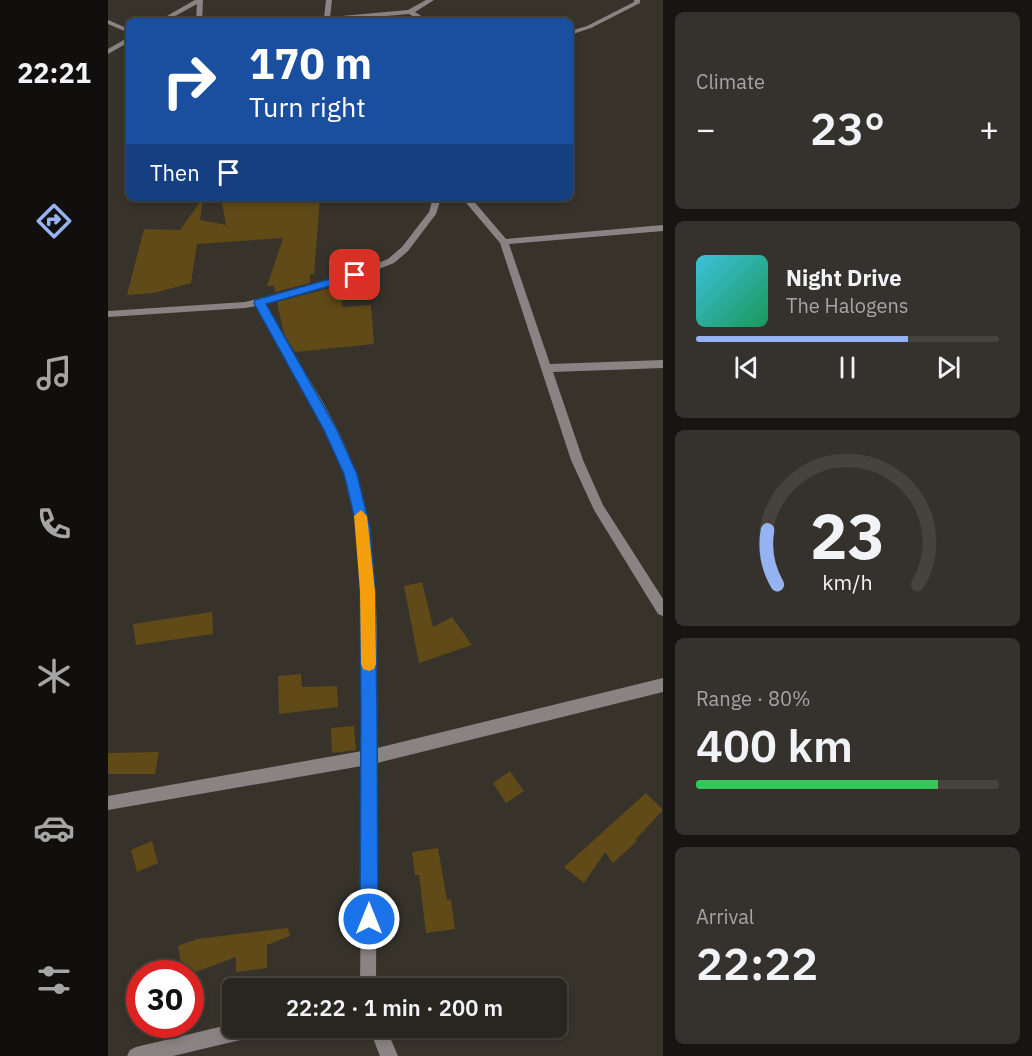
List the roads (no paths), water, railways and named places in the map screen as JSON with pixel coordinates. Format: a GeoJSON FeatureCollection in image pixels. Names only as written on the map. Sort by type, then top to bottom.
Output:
{"type":"FeatureCollection","features":[{"type":"Feature","properties":{"kind":"street"},"geometry":{"type":"LineString","coordinates":[[167,18],[200,0],[199,18]]}},
{"type":"Feature","properties":{"kind":"street"},"geometry":{"type":"LineString","coordinates":[[329,0],[327,18],[410,12],[431,0]]}},
{"type":"Feature","properties":{"kind":"street"},"geometry":{"type":"LineString","coordinates":[[573,32],[590,27],[637,3],[637,0]]}},
{"type":"Feature","properties":{"kind":"street"},"geometry":{"type":"LineString","coordinates":[[410,12],[421,18]]}},
{"type":"Feature","properties":{"kind":"street"},"geometry":{"type":"LineString","coordinates":[[108,22],[126,30]]}},
{"type":"Feature","properties":{"kind":"street"},"geometry":{"type":"LineString","coordinates":[[108,52],[126,41]]}},
{"type":"Feature","properties":{"kind":"street"},"geometry":{"type":"LineString","coordinates":[[108,314],[259,303],[343,280],[391,261],[405,249],[433,212],[436,201]]}},
{"type":"Feature","properties":{"kind":"street"},"geometry":{"type":"LineString","coordinates":[[469,201],[504,242],[547,368],[554,398],[577,460],[598,507],[663,610]]}},
{"type":"Feature","properties":{"kind":"street"},"geometry":{"type":"LineString","coordinates":[[504,242],[663,228]]}},
{"type":"Feature","properties":{"kind":"street"},"geometry":{"type":"LineString","coordinates":[[259,303],[330,430],[351,474],[363,528],[368,591],[369,978]]}},
{"type":"Feature","properties":{"kind":"street"},"geometry":{"type":"LineString","coordinates":[[547,368],[663,364]]}},
{"type":"Feature","properties":{"kind":"street"},"geometry":{"type":"LineString","coordinates":[[108,803],[370,757],[663,686]]}},
{"type":"Feature","properties":{"kind":"street"},"geometry":{"type":"LineString","coordinates":[[136,1056],[222,1035]]}},
{"type":"Feature","properties":{"kind":"street"},"geometry":{"type":"LineString","coordinates":[[381,1038],[390,1056]]}}]}
